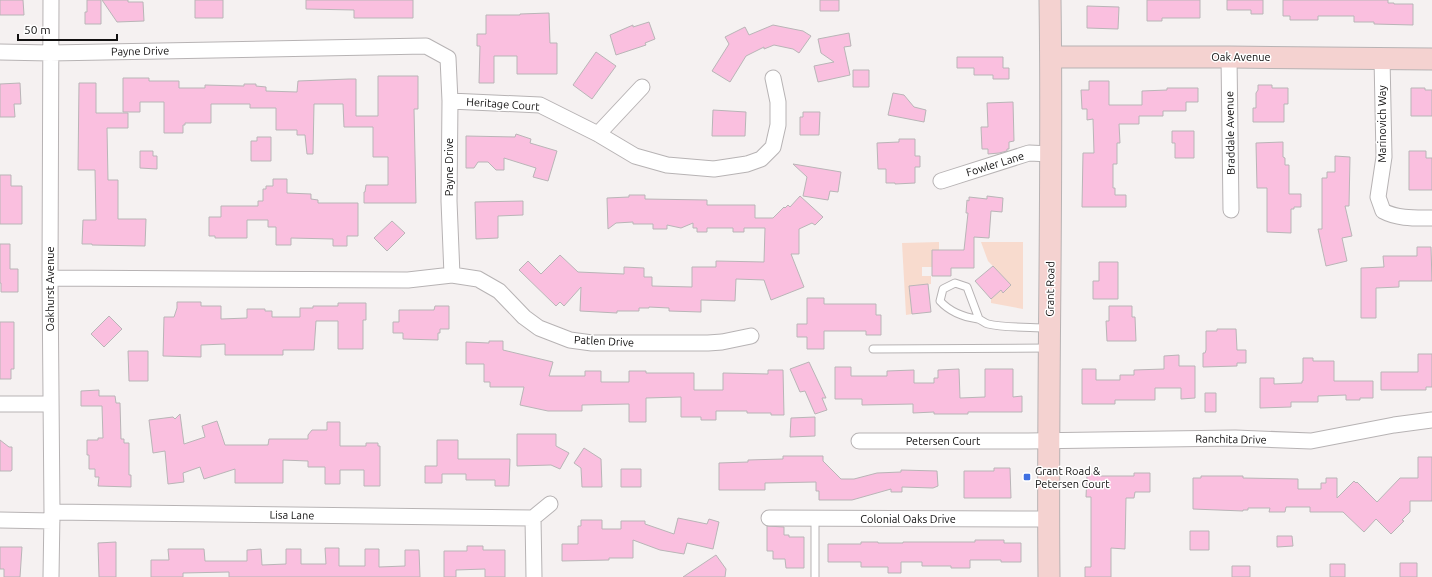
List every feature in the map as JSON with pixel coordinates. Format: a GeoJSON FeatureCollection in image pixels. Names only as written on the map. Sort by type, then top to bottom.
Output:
{"type":"FeatureCollection","features":[{"type":"Feature","properties":{"kind":"main road","name":"Grant Road"},"geometry":{"type":"LineString","coordinates":[[1049,577],[1048,440],[1051,154],[1050,0]]}},
{"type":"Feature","properties":{"kind":"main road","name":"Oak Avenue"},"geometry":{"type":"LineString","coordinates":[[1051,56],[1229,56],[1432,59]]}},
{"type":"Feature","properties":{"kind":"street","name":"Oakhurst Avenue"},"geometry":{"type":"LineString","coordinates":[[51,0],[51,577]]}},
{"type":"Feature","properties":{"kind":"street","name":"Payne Drive"},"geometry":{"type":"LineString","coordinates":[[50,53],[426,46],[448,58],[450,101],[449,202],[452,275]]}},
{"type":"Feature","properties":{"kind":"street"},"geometry":{"type":"LineString","coordinates":[[0,52],[50,53]]}},
{"type":"Feature","properties":{"kind":"street","name":"Braddale Avenue"},"geometry":{"type":"LineString","coordinates":[[1229,56],[1231,210]]}},
{"type":"Feature","properties":{"kind":"street","name":"Marinovich Way"},"geometry":{"type":"LineString","coordinates":[[1382,58],[1384,157],[1378,197],[1383,211],[1389,214],[1401,218],[1432,218]]}},
{"type":"Feature","properties":{"kind":"street","name":"Heritage Court"},"geometry":{"type":"LineString","coordinates":[[450,101],[540,105],[598,134],[635,156],[667,165],[714,169],[747,164],[761,159],[773,147],[778,125],[778,102],[772,78]]}},
{"type":"Feature","properties":{"kind":"street"},"geometry":{"type":"LineString","coordinates":[[598,134],[642,87]]}},
{"type":"Feature","properties":{"kind":"street","name":"Fowler Lane"},"geometry":{"type":"LineString","coordinates":[[941,181],[1030,153],[1051,154]]}},
{"type":"Feature","properties":{"kind":"street"},"geometry":{"type":"LineString","coordinates":[[50,278],[408,280],[452,275]]}},
{"type":"Feature","properties":{"kind":"street","name":"Patlen Drive"},"geometry":{"type":"LineString","coordinates":[[452,275],[478,279],[499,291],[524,317],[539,328],[570,340],[592,342],[708,343],[722,342],[751,336]]}},
{"type":"Feature","properties":{"kind":"street"},"geometry":{"type":"LineString","coordinates":[[0,404],[51,404]]}},
{"type":"Feature","properties":{"kind":"street","name":"Ranchita Drive"},"geometry":{"type":"LineString","coordinates":[[1028,441],[1235,438],[1311,441],[1394,425],[1432,420]]}},
{"type":"Feature","properties":{"kind":"street","name":"Petersen Court"},"geometry":{"type":"LineString","coordinates":[[859,441],[1028,441]]}},
{"type":"Feature","properties":{"kind":"street"},"geometry":{"type":"LineString","coordinates":[[534,577],[533,518],[550,504]]}},
{"type":"Feature","properties":{"kind":"street","name":"Lisa Lane"},"geometry":{"type":"LineString","coordinates":[[0,520],[52,516],[533,518]]}},
{"type":"Feature","properties":{"kind":"street","name":"Colonial Oaks Drive"},"geometry":{"type":"LineString","coordinates":[[768,518],[1048,519]]}},
{"type":"Feature","properties":{"kind":"lane"},"geometry":{"type":"LineString","coordinates":[[979,319],[967,287],[955,283],[943,289],[940,301],[948,309],[972,319],[979,319],[987,324],[1049,338]]}},
{"type":"Feature","properties":{"kind":"lane"},"geometry":{"type":"LineString","coordinates":[[873,349],[1049,338]]}},
{"type":"Feature","properties":{"kind":"lane"},"geometry":{"type":"LineString","coordinates":[[815,518],[815,577]]}},
{"type":"Feature","properties":{"kind":"shaded area"},"geometry":{"type":"Polygon","coordinates":[[[939,242],[939,250],[932,250],[932,267],[922,267],[922,276],[931,276],[931,284],[909,286],[909,293],[912,293],[912,314],[906,315],[902,243],[939,242]]]}},
{"type":"Feature","properties":{"kind":"shaded area"},"geometry":{"type":"Polygon","coordinates":[[[981,242],[1023,242],[1023,309],[991,303],[991,299],[1001,290],[1003,293],[1011,285],[988,261],[981,242]]]}},
{"type":"Feature","properties":{"kind":"building"},"geometry":{"type":"Polygon","coordinates":[[[0,0],[23,0],[24,15],[0,15],[0,0]]]}},
{"type":"Feature","properties":{"kind":"building"},"geometry":{"type":"Polygon","coordinates":[[[87,0],[101,0],[101,24],[85,24],[87,0]]]}},
{"type":"Feature","properties":{"kind":"building"},"geometry":{"type":"Polygon","coordinates":[[[102,0],[128,0],[128,2],[143,2],[144,21],[117,22],[102,0]]]}},
{"type":"Feature","properties":{"kind":"building"},"geometry":{"type":"Polygon","coordinates":[[[195,0],[223,0],[223,18],[195,18],[195,0]]]}},
{"type":"Feature","properties":{"kind":"building"},"geometry":{"type":"Polygon","coordinates":[[[306,0],[413,0],[413,18],[354,18],[354,10],[306,9],[306,0]]]}},
{"type":"Feature","properties":{"kind":"building"},"geometry":{"type":"Polygon","coordinates":[[[820,0],[839,0],[839,11],[820,11],[820,0]]]}},
{"type":"Feature","properties":{"kind":"building"},"geometry":{"type":"Polygon","coordinates":[[[1147,0],[1200,0],[1200,18],[1162,18],[1162,21],[1147,21],[1147,0]]]}},
{"type":"Feature","properties":{"kind":"building"},"geometry":{"type":"Polygon","coordinates":[[[1227,0],[1263,0],[1263,14],[1251,14],[1251,10],[1227,10],[1227,0]]]}},
{"type":"Feature","properties":{"kind":"building"},"geometry":{"type":"Polygon","coordinates":[[[1283,0],[1388,0],[1388,3],[1394,4],[1413,4],[1413,25],[1354,22],[1354,16],[1318,16],[1318,20],[1290,20],[1290,16],[1283,16],[1283,0]]]}},
{"type":"Feature","properties":{"kind":"building"},"geometry":{"type":"Polygon","coordinates":[[[1087,6],[1119,7],[1118,29],[1087,28],[1087,6]]]}},
{"type":"Feature","properties":{"kind":"building"},"geometry":{"type":"Polygon","coordinates":[[[549,13],[550,43],[557,43],[557,74],[517,74],[517,56],[494,56],[494,83],[479,83],[480,46],[477,46],[477,34],[486,34],[486,15],[549,13]]]}},
{"type":"Feature","properties":{"kind":"building"},"geometry":{"type":"Polygon","coordinates":[[[649,22],[655,39],[645,43],[646,45],[616,55],[610,35],[633,25],[633,27],[649,22]]]}},
{"type":"Feature","properties":{"kind":"building"},"geometry":{"type":"Polygon","coordinates":[[[773,25],[803,31],[811,36],[799,53],[793,49],[774,45],[764,49],[764,47],[746,56],[730,82],[712,71],[729,44],[725,37],[745,27],[749,35],[773,25]]]}},
{"type":"Feature","properties":{"kind":"building"},"geometry":{"type":"Polygon","coordinates":[[[849,33],[851,46],[844,47],[850,75],[818,82],[814,66],[834,62],[821,53],[818,39],[849,33]]]}},
{"type":"Feature","properties":{"kind":"building"},"geometry":{"type":"Polygon","coordinates":[[[596,52],[616,66],[592,99],[573,85],[596,52]]]}},
{"type":"Feature","properties":{"kind":"building"},"geometry":{"type":"Polygon","coordinates":[[[957,57],[1003,57],[1003,68],[1009,68],[1009,79],[993,79],[993,75],[974,75],[974,68],[957,68],[957,57]]]}},
{"type":"Feature","properties":{"kind":"building"},"geometry":{"type":"Polygon","coordinates":[[[853,70],[869,70],[869,87],[853,87],[853,70]]]}},
{"type":"Feature","properties":{"kind":"building"},"geometry":{"type":"Polygon","coordinates":[[[378,76],[418,76],[418,109],[414,109],[416,203],[364,203],[364,192],[366,185],[388,185],[388,157],[373,157],[373,127],[344,127],[343,104],[314,104],[313,154],[307,154],[305,135],[297,135],[297,130],[276,130],[276,108],[250,108],[250,104],[211,104],[211,123],[185,123],[185,125],[183,125],[183,133],[164,133],[164,102],[140,102],[140,112],[123,112],[123,78],[149,78],[149,81],[179,81],[179,88],[205,88],[205,85],[244,86],[244,84],[256,84],[256,86],[266,87],[266,91],[297,92],[298,81],[356,79],[356,116],[378,116],[378,76]]]}},
{"type":"Feature","properties":{"kind":"building"},"geometry":{"type":"Polygon","coordinates":[[[1089,81],[1109,81],[1109,105],[1142,105],[1142,91],[1167,90],[1167,88],[1198,88],[1198,102],[1186,102],[1186,111],[1163,111],[1163,116],[1139,116],[1139,124],[1119,124],[1120,143],[1117,143],[1117,164],[1113,164],[1113,188],[1115,188],[1115,195],[1126,195],[1126,207],[1082,207],[1083,153],[1094,153],[1093,119],[1087,120],[1087,109],[1082,109],[1081,90],[1089,90],[1089,81]]]}},
{"type":"Feature","properties":{"kind":"building"},"geometry":{"type":"Polygon","coordinates":[[[20,83],[21,104],[14,104],[15,117],[0,117],[0,84],[20,83]]]}},
{"type":"Feature","properties":{"kind":"building"},"geometry":{"type":"Polygon","coordinates":[[[79,83],[96,83],[96,113],[128,113],[128,128],[107,128],[108,180],[118,180],[118,219],[146,219],[145,246],[82,244],[83,220],[96,220],[95,170],[78,170],[79,83]]]}},
{"type":"Feature","properties":{"kind":"building"},"geometry":{"type":"Polygon","coordinates":[[[1258,85],[1272,85],[1272,88],[1288,88],[1288,104],[1284,104],[1284,122],[1253,122],[1253,108],[1256,108],[1256,93],[1258,90],[1258,85]]]}},
{"type":"Feature","properties":{"kind":"building"},"geometry":{"type":"Polygon","coordinates":[[[1411,88],[1425,88],[1425,90],[1432,90],[1432,116],[1411,116],[1411,88]]]}},
{"type":"Feature","properties":{"kind":"building"},"geometry":{"type":"Polygon","coordinates":[[[893,93],[904,95],[914,107],[926,110],[924,122],[888,115],[893,93]]]}},
{"type":"Feature","properties":{"kind":"building"},"geometry":{"type":"Polygon","coordinates":[[[1013,102],[1014,141],[1009,142],[1009,149],[1007,149],[1007,151],[988,154],[988,149],[982,149],[981,127],[988,127],[987,103],[1013,102]]]}},
{"type":"Feature","properties":{"kind":"building"},"geometry":{"type":"Polygon","coordinates":[[[713,110],[746,112],[745,136],[712,136],[713,110]]]}},
{"type":"Feature","properties":{"kind":"building"},"geometry":{"type":"Polygon","coordinates":[[[803,112],[820,112],[819,135],[800,135],[800,117],[803,117],[803,112]]]}},
{"type":"Feature","properties":{"kind":"building"},"geometry":{"type":"Polygon","coordinates":[[[1172,131],[1194,131],[1194,158],[1175,158],[1175,143],[1172,143],[1172,131]]]}},
{"type":"Feature","properties":{"kind":"building"},"geometry":{"type":"Polygon","coordinates":[[[516,134],[531,139],[530,143],[557,151],[548,181],[533,177],[536,168],[504,158],[504,170],[496,170],[488,162],[478,162],[474,168],[466,168],[466,136],[515,137],[516,134]]]}},
{"type":"Feature","properties":{"kind":"building"},"geometry":{"type":"Polygon","coordinates":[[[257,137],[271,137],[271,161],[251,161],[251,141],[257,141],[257,137]]]}},
{"type":"Feature","properties":{"kind":"building"},"geometry":{"type":"Polygon","coordinates":[[[899,139],[915,139],[915,156],[920,156],[920,167],[915,167],[915,183],[886,183],[886,169],[878,169],[877,143],[899,142],[899,139]]]}},
{"type":"Feature","properties":{"kind":"building"},"geometry":{"type":"Polygon","coordinates":[[[1283,142],[1283,157],[1285,158],[1285,165],[1289,165],[1289,194],[1301,194],[1301,207],[1294,207],[1294,209],[1291,209],[1291,233],[1267,232],[1267,188],[1257,188],[1256,143],[1283,142]]]}},
{"type":"Feature","properties":{"kind":"building"},"geometry":{"type":"Polygon","coordinates":[[[140,151],[153,151],[153,156],[157,156],[157,169],[140,168],[140,151]]]}},
{"type":"Feature","properties":{"kind":"building"},"geometry":{"type":"Polygon","coordinates":[[[1409,151],[1426,151],[1426,158],[1432,158],[1432,190],[1409,190],[1409,151]]]}},
{"type":"Feature","properties":{"kind":"building"},"geometry":{"type":"Polygon","coordinates":[[[1335,156],[1350,157],[1349,206],[1345,206],[1352,236],[1342,238],[1347,261],[1326,266],[1318,229],[1322,229],[1322,178],[1327,178],[1327,172],[1335,172],[1335,156]]]}},
{"type":"Feature","properties":{"kind":"building"},"geometry":{"type":"Polygon","coordinates":[[[793,164],[841,172],[838,192],[830,191],[828,200],[803,196],[807,177],[793,164]]]}},
{"type":"Feature","properties":{"kind":"building"},"geometry":{"type":"Polygon","coordinates":[[[0,175],[11,175],[11,186],[22,186],[22,224],[0,224],[0,175]]]}},
{"type":"Feature","properties":{"kind":"building"},"geometry":{"type":"Polygon","coordinates":[[[273,179],[287,179],[287,193],[311,194],[311,199],[318,200],[318,203],[358,203],[358,236],[347,236],[347,246],[333,246],[333,239],[291,238],[291,245],[276,245],[276,227],[268,227],[268,220],[247,220],[247,238],[215,238],[215,236],[209,236],[209,217],[221,217],[221,206],[258,206],[258,201],[263,201],[263,189],[266,189],[266,186],[273,186],[273,179]]]}},
{"type":"Feature","properties":{"kind":"building"},"geometry":{"type":"Polygon","coordinates":[[[629,195],[645,195],[645,199],[707,200],[707,205],[755,205],[755,218],[773,218],[784,207],[785,208],[788,205],[790,207],[800,196],[823,217],[815,225],[812,223],[799,229],[799,254],[791,254],[804,287],[771,300],[764,280],[736,279],[735,301],[701,300],[701,312],[669,311],[669,308],[649,307],[639,308],[639,311],[617,311],[617,313],[580,311],[581,287],[564,306],[560,302],[556,306],[519,270],[528,261],[541,274],[560,255],[578,272],[624,274],[624,267],[644,268],[644,277],[652,277],[652,286],[692,287],[692,267],[716,267],[716,261],[764,262],[765,228],[744,228],[744,232],[733,232],[733,228],[707,228],[707,232],[697,232],[697,228],[693,228],[693,223],[681,228],[667,225],[667,229],[653,229],[653,224],[633,224],[633,222],[616,223],[608,229],[607,198],[629,197],[629,195]]]}},
{"type":"Feature","properties":{"kind":"building"},"geometry":{"type":"Polygon","coordinates":[[[987,196],[1003,198],[1002,212],[991,211],[989,238],[974,237],[974,268],[951,268],[951,276],[932,276],[932,250],[964,250],[968,213],[966,213],[967,200],[969,201],[969,197],[987,199],[987,196]]]}},
{"type":"Feature","properties":{"kind":"building"},"geometry":{"type":"Polygon","coordinates":[[[523,201],[523,215],[498,216],[498,238],[476,239],[475,202],[523,201]]]}},
{"type":"Feature","properties":{"kind":"building"},"geometry":{"type":"Polygon","coordinates":[[[392,221],[405,233],[387,251],[374,238],[392,221]]]}},
{"type":"Feature","properties":{"kind":"building"},"geometry":{"type":"Polygon","coordinates":[[[0,244],[10,244],[10,269],[18,269],[18,292],[1,292],[0,244]]]}},
{"type":"Feature","properties":{"kind":"building"},"geometry":{"type":"Polygon","coordinates":[[[1417,247],[1431,247],[1432,281],[1399,281],[1399,287],[1376,288],[1376,318],[1361,318],[1361,268],[1384,267],[1383,256],[1417,256],[1417,247]]]}},
{"type":"Feature","properties":{"kind":"building"},"geometry":{"type":"Polygon","coordinates":[[[1099,262],[1118,262],[1118,299],[1093,299],[1093,281],[1099,281],[1099,262]]]}},
{"type":"Feature","properties":{"kind":"building"},"geometry":{"type":"Polygon","coordinates":[[[993,266],[1011,285],[1003,293],[1001,290],[991,299],[975,281],[993,266]]]}},
{"type":"Feature","properties":{"kind":"building"},"geometry":{"type":"Polygon","coordinates":[[[928,284],[931,312],[912,314],[909,286],[928,284]]]}},
{"type":"Feature","properties":{"kind":"building"},"geometry":{"type":"Polygon","coordinates":[[[807,298],[824,298],[824,304],[876,304],[876,315],[881,315],[881,335],[866,335],[866,331],[824,331],[824,349],[807,349],[807,337],[797,337],[797,324],[807,324],[807,298]]]}},
{"type":"Feature","properties":{"kind":"building"},"geometry":{"type":"Polygon","coordinates":[[[177,302],[201,302],[201,306],[221,306],[221,319],[247,318],[247,309],[265,309],[265,311],[272,311],[272,317],[300,317],[300,308],[313,308],[313,306],[338,306],[338,303],[366,303],[366,320],[363,320],[363,349],[338,349],[338,321],[316,321],[314,350],[283,350],[283,355],[225,355],[225,344],[201,345],[201,357],[163,356],[164,317],[174,317],[177,302]]]}},
{"type":"Feature","properties":{"kind":"building"},"geometry":{"type":"Polygon","coordinates":[[[435,306],[449,306],[449,329],[440,329],[440,333],[438,333],[438,340],[403,339],[403,333],[393,333],[393,322],[399,322],[399,310],[434,310],[435,306]]]}},
{"type":"Feature","properties":{"kind":"building"},"geometry":{"type":"Polygon","coordinates":[[[1109,306],[1132,306],[1132,317],[1135,317],[1136,341],[1107,341],[1106,321],[1109,321],[1109,306]]]}},
{"type":"Feature","properties":{"kind":"building"},"geometry":{"type":"Polygon","coordinates":[[[109,316],[122,329],[104,347],[91,334],[109,316]]]}},
{"type":"Feature","properties":{"kind":"building"},"geometry":{"type":"Polygon","coordinates":[[[0,322],[14,322],[14,369],[11,369],[11,379],[0,379],[0,322]]]}},
{"type":"Feature","properties":{"kind":"building"},"geometry":{"type":"Polygon","coordinates":[[[1217,329],[1236,329],[1237,350],[1246,350],[1246,363],[1237,363],[1237,366],[1203,367],[1203,353],[1205,353],[1206,350],[1206,331],[1217,331],[1217,329]]]}},
{"type":"Feature","properties":{"kind":"building"},"geometry":{"type":"Polygon","coordinates":[[[489,341],[503,341],[503,350],[553,362],[549,376],[585,376],[585,371],[601,371],[601,382],[629,382],[629,371],[646,371],[646,373],[694,373],[694,390],[723,390],[723,373],[768,374],[768,370],[783,370],[784,415],[771,415],[771,413],[747,413],[747,411],[716,411],[716,420],[701,420],[701,417],[681,417],[681,397],[646,398],[646,422],[629,422],[629,404],[582,405],[582,411],[548,411],[520,405],[524,387],[490,387],[490,382],[484,382],[484,364],[466,364],[466,342],[489,343],[489,341]]]}},
{"type":"Feature","properties":{"kind":"building"},"geometry":{"type":"Polygon","coordinates":[[[128,351],[148,351],[148,381],[129,381],[128,351]]]}},
{"type":"Feature","properties":{"kind":"building"},"geometry":{"type":"Polygon","coordinates":[[[1418,354],[1432,354],[1432,387],[1426,387],[1426,390],[1381,390],[1381,372],[1418,372],[1418,354]]]}},
{"type":"Feature","properties":{"kind":"building"},"geometry":{"type":"Polygon","coordinates":[[[1179,355],[1179,366],[1195,366],[1195,398],[1181,399],[1181,388],[1155,388],[1155,400],[1115,400],[1115,404],[1082,404],[1082,369],[1096,369],[1096,380],[1120,380],[1120,375],[1134,375],[1134,370],[1164,369],[1164,356],[1179,355]]]}},
{"type":"Feature","properties":{"kind":"building"},"geometry":{"type":"Polygon","coordinates":[[[1303,358],[1313,358],[1313,361],[1334,361],[1334,381],[1373,381],[1373,398],[1346,400],[1346,395],[1318,396],[1318,402],[1291,402],[1291,407],[1260,408],[1260,378],[1274,378],[1274,384],[1302,383],[1303,358]]]}},
{"type":"Feature","properties":{"kind":"building"},"geometry":{"type":"Polygon","coordinates":[[[809,362],[826,398],[822,398],[827,410],[815,414],[805,391],[800,392],[790,369],[809,362]]]}},
{"type":"Feature","properties":{"kind":"building"},"geometry":{"type":"Polygon","coordinates":[[[835,367],[851,367],[851,376],[887,376],[887,371],[914,370],[914,383],[934,383],[934,378],[938,378],[938,370],[959,369],[960,398],[985,397],[985,369],[1013,369],[1013,397],[1022,396],[1022,412],[968,412],[968,414],[934,414],[934,412],[913,413],[913,404],[862,405],[862,399],[835,399],[835,367]]]}},
{"type":"Feature","properties":{"kind":"building"},"geometry":{"type":"Polygon","coordinates":[[[99,390],[99,396],[115,396],[116,403],[120,403],[121,439],[124,439],[124,443],[129,443],[129,475],[131,475],[131,487],[98,486],[99,477],[95,477],[95,469],[89,469],[87,440],[98,440],[98,438],[103,438],[102,406],[81,406],[81,391],[99,390]]]}},
{"type":"Feature","properties":{"kind":"building"},"geometry":{"type":"Polygon","coordinates":[[[1205,393],[1216,393],[1216,412],[1205,412],[1205,393]]]}},
{"type":"Feature","properties":{"kind":"building"},"geometry":{"type":"Polygon","coordinates":[[[180,414],[184,444],[205,437],[202,426],[217,421],[225,445],[268,445],[269,439],[308,439],[308,435],[312,430],[327,430],[327,422],[340,422],[340,446],[366,446],[366,443],[378,443],[378,446],[380,446],[380,486],[364,486],[364,470],[340,470],[340,484],[325,484],[325,467],[308,467],[308,461],[283,460],[283,483],[235,483],[235,469],[204,479],[200,467],[183,473],[184,482],[168,484],[165,451],[153,453],[149,420],[173,417],[175,419],[180,414]]]}},
{"type":"Feature","properties":{"kind":"building"},"geometry":{"type":"Polygon","coordinates":[[[815,417],[815,436],[790,437],[791,418],[815,417]]]}},
{"type":"Feature","properties":{"kind":"building"},"geometry":{"type":"Polygon","coordinates":[[[517,434],[556,434],[556,446],[569,453],[560,469],[551,465],[517,466],[517,434]]]}},
{"type":"Feature","properties":{"kind":"building"},"geometry":{"type":"Polygon","coordinates":[[[0,440],[9,447],[12,447],[11,471],[0,471],[0,440]]]}},
{"type":"Feature","properties":{"kind":"building"},"geometry":{"type":"Polygon","coordinates":[[[437,440],[458,440],[458,459],[510,459],[509,486],[495,486],[495,480],[466,480],[466,474],[442,474],[442,483],[425,483],[425,466],[437,466],[437,440]]]}},
{"type":"Feature","properties":{"kind":"building"},"geometry":{"type":"Polygon","coordinates":[[[584,448],[601,459],[602,487],[582,487],[581,468],[574,463],[584,448]]]}},
{"type":"Feature","properties":{"kind":"building"},"geometry":{"type":"Polygon","coordinates":[[[783,456],[823,456],[823,461],[841,479],[854,479],[877,473],[901,472],[901,470],[937,471],[938,486],[933,488],[902,487],[902,492],[891,492],[891,489],[852,500],[819,500],[819,491],[816,491],[816,482],[765,483],[765,490],[719,490],[719,463],[783,459],[783,456]]]}},
{"type":"Feature","properties":{"kind":"building"},"geometry":{"type":"Polygon","coordinates":[[[1418,457],[1432,457],[1432,501],[1410,501],[1410,512],[1402,520],[1404,521],[1391,534],[1376,519],[1364,532],[1343,512],[1310,512],[1310,507],[1286,507],[1285,512],[1269,512],[1270,508],[1248,508],[1248,510],[1243,511],[1193,509],[1193,478],[1201,478],[1201,476],[1243,476],[1243,478],[1298,479],[1298,489],[1321,489],[1321,483],[1326,483],[1326,478],[1337,478],[1337,498],[1354,481],[1356,483],[1357,482],[1377,502],[1400,478],[1418,478],[1418,457]]]}},
{"type":"Feature","properties":{"kind":"building"},"geometry":{"type":"Polygon","coordinates":[[[994,468],[1010,468],[1011,498],[964,498],[964,471],[994,471],[994,468]]]}},
{"type":"Feature","properties":{"kind":"building"},"geometry":{"type":"Polygon","coordinates":[[[621,469],[641,469],[641,487],[621,487],[621,469]]]}},
{"type":"Feature","properties":{"kind":"building"},"geometry":{"type":"Polygon","coordinates":[[[1134,473],[1150,473],[1150,492],[1135,492],[1134,498],[1126,498],[1125,549],[1111,548],[1111,577],[1085,577],[1085,567],[1091,567],[1091,497],[1086,497],[1087,474],[1100,474],[1100,476],[1134,476],[1134,473]]]}},
{"type":"Feature","properties":{"kind":"building"},"geometry":{"type":"Polygon","coordinates":[[[678,518],[707,524],[709,519],[719,522],[713,549],[687,543],[684,554],[660,550],[633,540],[633,558],[562,561],[562,544],[578,544],[578,526],[581,526],[581,520],[602,520],[602,529],[621,529],[621,521],[645,521],[645,524],[674,534],[678,518]]]}},
{"type":"Feature","properties":{"kind":"building"},"geometry":{"type":"Polygon","coordinates":[[[767,526],[784,527],[784,535],[789,535],[789,537],[804,537],[804,568],[786,568],[785,559],[773,559],[773,551],[767,551],[767,526]]]}},
{"type":"Feature","properties":{"kind":"building"},"geometry":{"type":"Polygon","coordinates":[[[1190,531],[1209,531],[1209,550],[1190,550],[1190,531]]]}},
{"type":"Feature","properties":{"kind":"building"},"geometry":{"type":"Polygon","coordinates":[[[1277,536],[1292,536],[1293,546],[1277,547],[1277,536]]]}},
{"type":"Feature","properties":{"kind":"building"},"geometry":{"type":"Polygon","coordinates":[[[975,540],[1004,540],[1004,543],[1021,543],[1021,562],[1001,562],[1001,560],[970,560],[970,568],[951,568],[951,566],[922,566],[922,562],[901,562],[901,573],[888,573],[888,567],[861,567],[861,562],[828,562],[828,544],[861,544],[861,542],[975,542],[975,540]]]}},
{"type":"Feature","properties":{"kind":"building"},"geometry":{"type":"Polygon","coordinates":[[[116,542],[116,577],[99,577],[98,543],[116,542]]]}},
{"type":"Feature","properties":{"kind":"building"},"geometry":{"type":"Polygon","coordinates":[[[467,546],[483,546],[483,550],[505,550],[505,577],[485,577],[485,569],[456,570],[456,577],[444,577],[444,551],[467,551],[467,546]]]}},
{"type":"Feature","properties":{"kind":"building"},"geometry":{"type":"Polygon","coordinates":[[[0,547],[22,547],[20,577],[4,577],[4,569],[0,569],[0,547]]]}},
{"type":"Feature","properties":{"kind":"building"},"geometry":{"type":"Polygon","coordinates":[[[325,548],[339,548],[339,566],[365,566],[365,549],[379,549],[379,567],[405,566],[405,550],[419,550],[420,577],[229,577],[229,572],[183,573],[183,577],[151,577],[151,560],[169,560],[168,549],[204,549],[205,561],[247,561],[247,550],[261,549],[262,565],[286,564],[286,549],[301,549],[301,564],[326,564],[325,548]]]}},
{"type":"Feature","properties":{"kind":"building"},"geometry":{"type":"Polygon","coordinates":[[[716,555],[726,569],[725,577],[683,577],[716,555]]]}},
{"type":"Feature","properties":{"kind":"building"},"geometry":{"type":"Polygon","coordinates":[[[1400,563],[1417,563],[1417,577],[1400,577],[1400,563]]]}},
{"type":"Feature","properties":{"kind":"building"},"geometry":{"type":"Polygon","coordinates":[[[1330,564],[1345,564],[1345,577],[1330,577],[1330,564]]]}},
{"type":"Feature","properties":{"kind":"building"},"geometry":{"type":"Polygon","coordinates":[[[1232,566],[1250,566],[1250,577],[1232,577],[1232,566]]]}},
{"type":"Feature","properties":{"kind":"place","name":"Grant Road & Petersen Court"},"geometry":{"type":"Point","coordinates":[1027,477]}}]}
